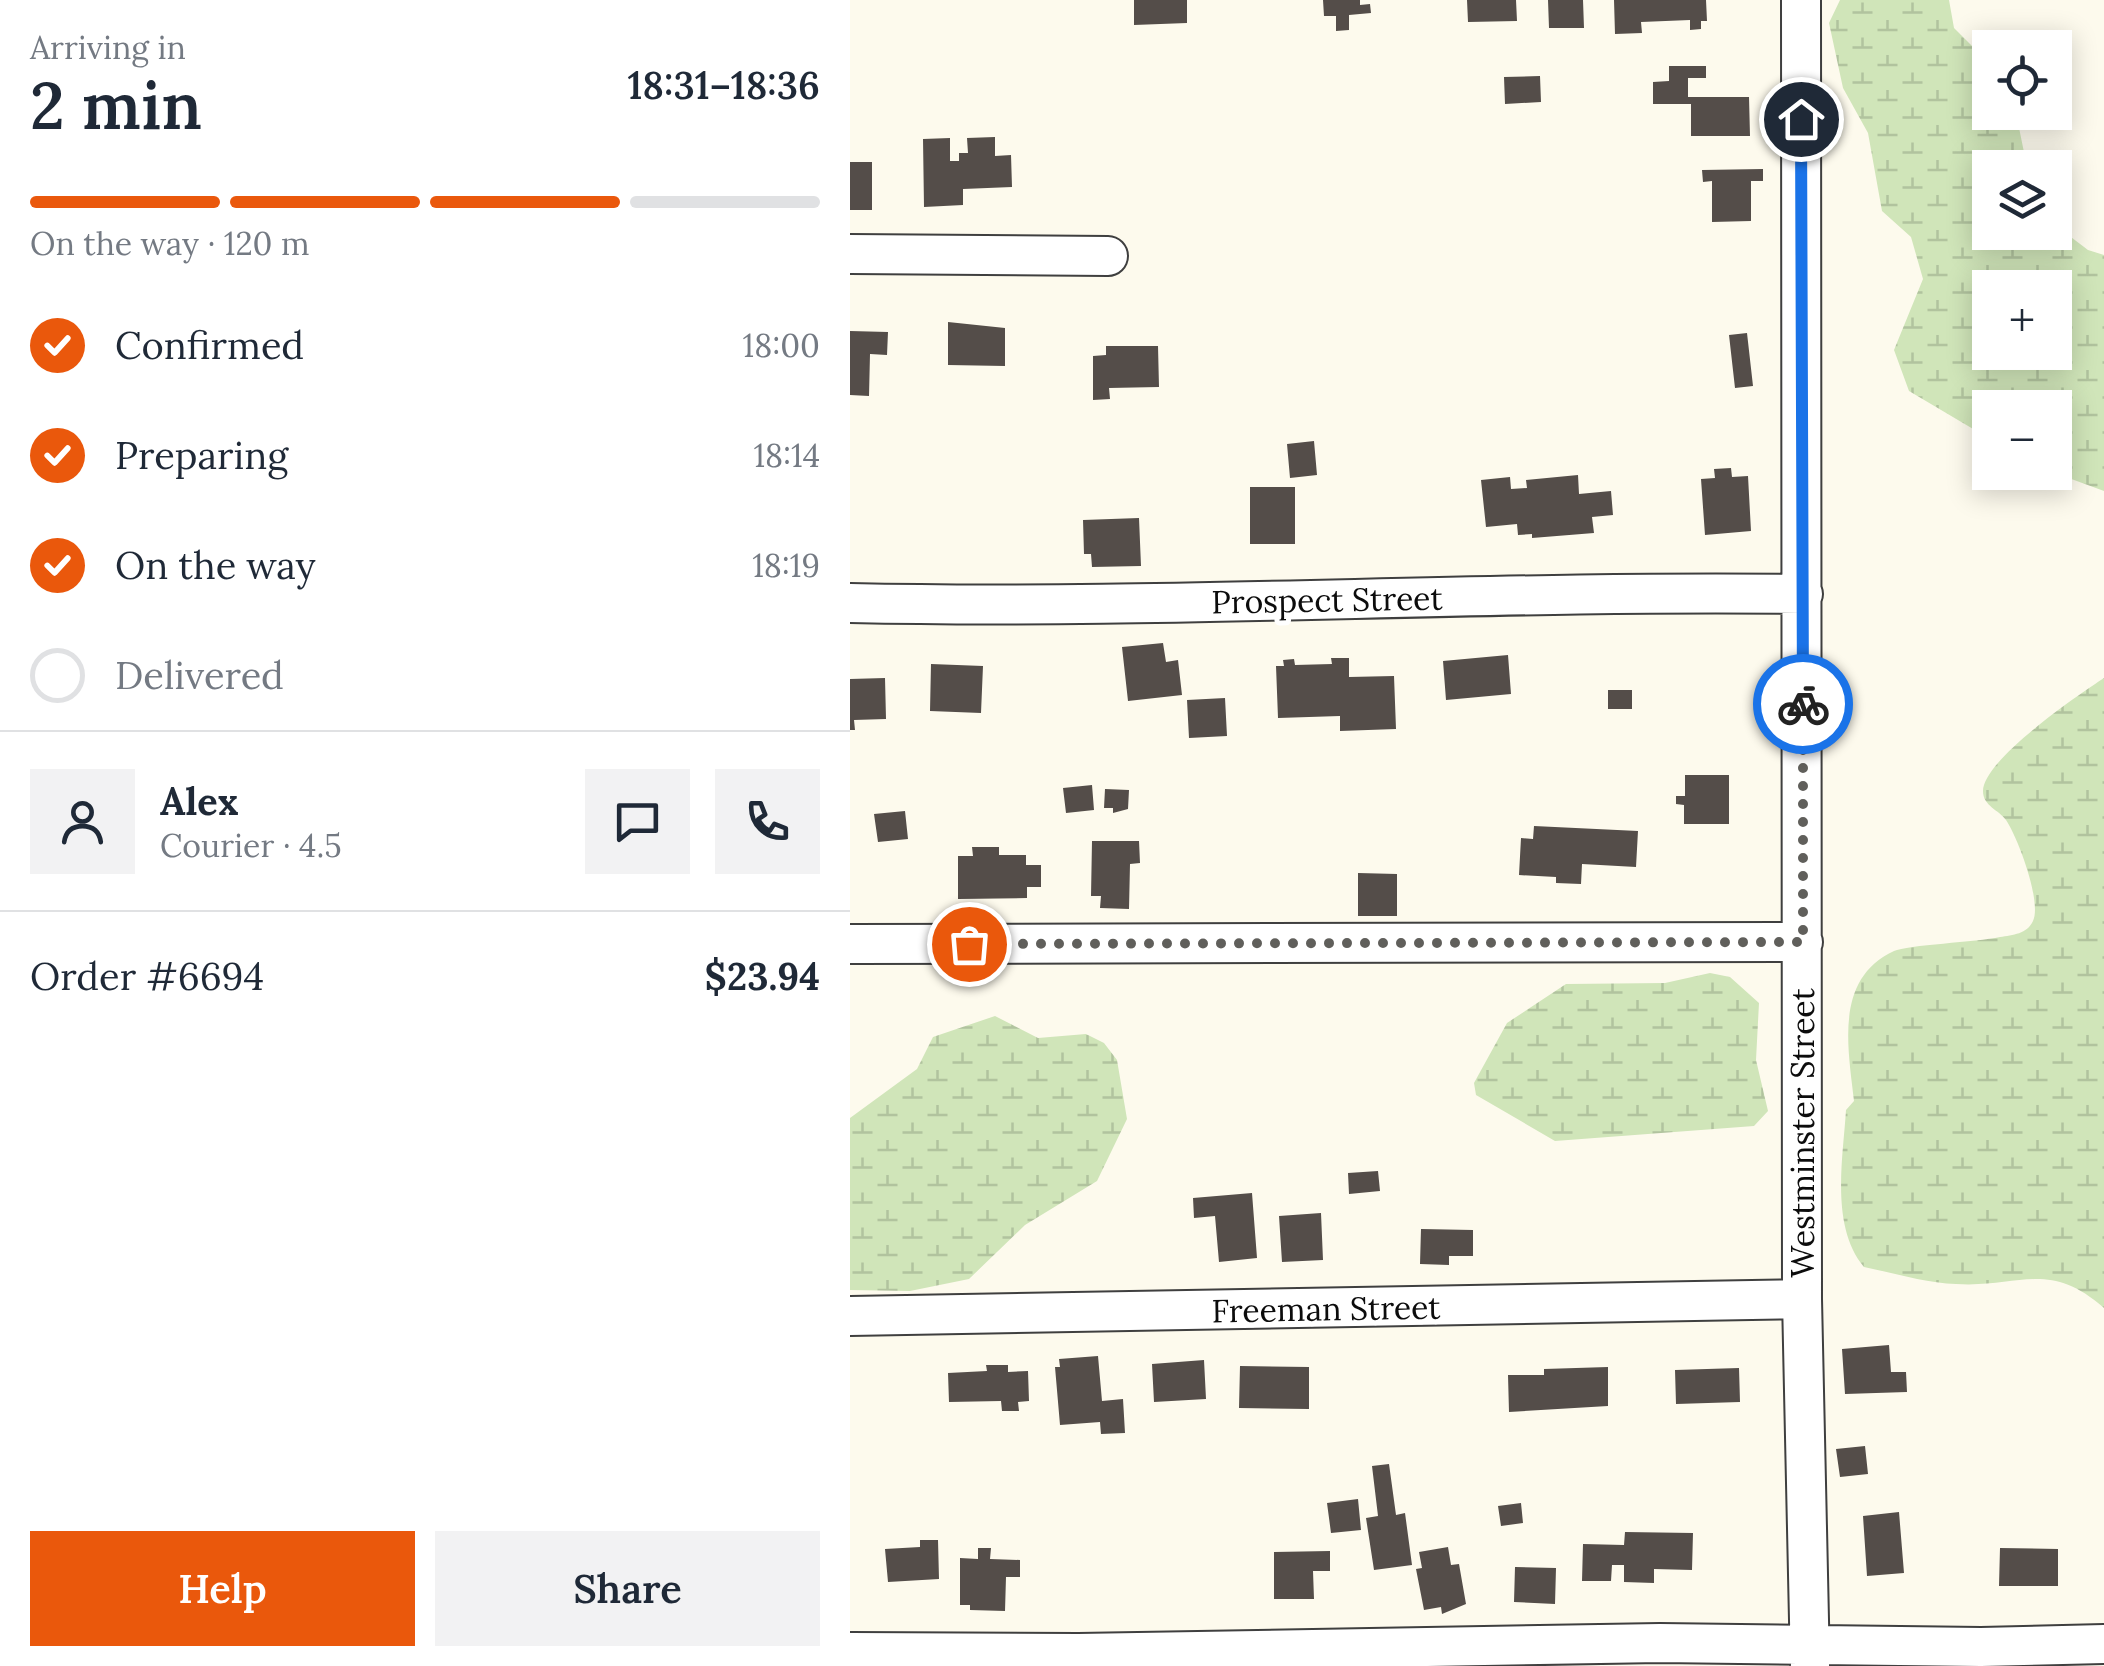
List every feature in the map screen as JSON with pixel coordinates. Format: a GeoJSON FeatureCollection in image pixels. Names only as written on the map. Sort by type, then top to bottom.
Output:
{"type":"FeatureCollection","features":[{"type":"Feature","properties":{"kind":"street","name":"Westminster Street"},"geometry":{"type":"LineString","coordinates":[[1801,0],[1802,1298],[1810,1655]]}},
{"type":"Feature","properties":{"kind":"street"},"geometry":{"type":"LineString","coordinates":[[850,254],[1108,256]]}},
{"type":"Feature","properties":{"kind":"street","name":"Prospect Street"},"geometry":{"type":"LineString","coordinates":[[850,602],[1009,606],[1642,592],[1804,594]]}},
{"type":"Feature","properties":{"kind":"street"},"geometry":{"type":"LineString","coordinates":[[850,944],[1803,942]]}},
{"type":"Feature","properties":{"kind":"street","name":"Freeman Street"},"geometry":{"type":"LineString","coordinates":[[850,1316],[1802,1298]]}},
{"type":"Feature","properties":{"kind":"street"},"geometry":{"type":"LineString","coordinates":[[850,1652],[1810,1655],[2104,1644]]}},
{"type":"Feature","properties":{"kind":"green space"},"geometry":{"type":"Polygon","coordinates":[[[1840,0],[1949,0],[1954,28],[1972,46],[1972,130],[2019,130],[2024,150],[1972,150],[1972,250],[2072,250],[2072,238],[2088,250],[2104,255],[2104,491],[2072,479],[2072,390],[1972,390],[1972,428],[1909,391],[1894,350],[1923,279],[1911,237],[1882,211],[1868,133],[1843,88],[1829,23],[1840,0]]]}},
{"type":"Feature","properties":{"kind":"green space"},"geometry":{"type":"Polygon","coordinates":[[[2104,678],[2104,1308],[2084,1293],[2049,1280],[1945,1283],[1864,1267],[1846,1232],[1841,1192],[1846,1110],[1854,1101],[1848,1037],[1853,997],[1875,963],[1894,951],[2010,935],[2030,925],[2034,900],[2022,855],[2006,820],[1988,804],[1983,791],[1987,778],[2014,746],[2104,678]]]}},
{"type":"Feature","properties":{"kind":"green space"},"geometry":{"type":"Polygon","coordinates":[[[1710,973],[1730,977],[1759,1003],[1756,1060],[1768,1111],[1754,1126],[1555,1141],[1476,1095],[1474,1083],[1507,1023],[1566,984],[1665,983],[1710,973]]]}},
{"type":"Feature","properties":{"kind":"green space"},"geometry":{"type":"Polygon","coordinates":[[[995,1016],[1038,1038],[1086,1034],[1104,1043],[1117,1060],[1127,1119],[1097,1181],[1025,1225],[969,1279],[910,1291],[850,1290],[850,1118],[917,1069],[933,1037],[995,1016]]]}},
{"type":"Feature","properties":{"kind":"building"},"geometry":{"type":"Polygon","coordinates":[[[1134,0],[1187,0],[1187,23],[1134,25],[1134,0]]]}},
{"type":"Feature","properties":{"kind":"building"},"geometry":{"type":"Polygon","coordinates":[[[1323,0],[1360,0],[1360,5],[1370,4],[1371,13],[1349,15],[1349,30],[1336,31],[1336,16],[1324,16],[1323,0]]]}},
{"type":"Feature","properties":{"kind":"building"},"geometry":{"type":"Polygon","coordinates":[[[1467,0],[1516,0],[1517,21],[1468,22],[1467,0]]]}},
{"type":"Feature","properties":{"kind":"building"},"geometry":{"type":"Polygon","coordinates":[[[1548,0],[1583,0],[1584,28],[1549,28],[1548,0]]]}},
{"type":"Feature","properties":{"kind":"building"},"geometry":{"type":"Polygon","coordinates":[[[1614,0],[1706,0],[1707,21],[1701,21],[1701,29],[1690,30],[1690,20],[1641,22],[1642,33],[1615,34],[1614,0]]]}},
{"type":"Feature","properties":{"kind":"building"},"geometry":{"type":"Polygon","coordinates":[[[1669,66],[1706,66],[1706,78],[1688,78],[1688,97],[1749,97],[1750,136],[1691,136],[1691,104],[1653,104],[1653,82],[1669,81],[1669,66]]]}},
{"type":"Feature","properties":{"kind":"building"},"geometry":{"type":"Polygon","coordinates":[[[1540,76],[1541,102],[1505,104],[1504,77],[1540,76]]]}},
{"type":"Feature","properties":{"kind":"building"},"geometry":{"type":"Polygon","coordinates":[[[995,137],[995,156],[1011,155],[1012,187],[963,189],[963,205],[924,207],[923,139],[950,138],[950,161],[959,161],[959,153],[968,153],[967,138],[995,137]]]}},
{"type":"Feature","properties":{"kind":"building"},"geometry":{"type":"Polygon","coordinates":[[[850,162],[872,162],[872,210],[850,210],[850,162]]]}},
{"type":"Feature","properties":{"kind":"building"},"geometry":{"type":"Polygon","coordinates":[[[1763,169],[1763,181],[1751,181],[1751,221],[1712,222],[1712,181],[1703,182],[1702,170],[1763,169]]]}},
{"type":"Feature","properties":{"kind":"building"},"geometry":{"type":"Polygon","coordinates":[[[948,322],[1005,328],[1005,366],[948,365],[948,322]]]}},
{"type":"Feature","properties":{"kind":"building"},"geometry":{"type":"Polygon","coordinates":[[[850,331],[888,332],[887,355],[870,354],[869,396],[850,395],[850,331]]]}},
{"type":"Feature","properties":{"kind":"building"},"geometry":{"type":"Polygon","coordinates":[[[1747,333],[1753,386],[1735,388],[1729,335],[1747,333]]]}},
{"type":"Feature","properties":{"kind":"building"},"geometry":{"type":"Polygon","coordinates":[[[1106,346],[1158,346],[1159,387],[1109,388],[1110,399],[1093,400],[1093,356],[1106,355],[1106,346]]]}},
{"type":"Feature","properties":{"kind":"building"},"geometry":{"type":"Polygon","coordinates":[[[1314,441],[1317,475],[1290,478],[1287,444],[1314,441]]]}},
{"type":"Feature","properties":{"kind":"building"},"geometry":{"type":"Polygon","coordinates":[[[1731,468],[1732,477],[1748,476],[1751,531],[1705,535],[1701,479],[1715,478],[1714,469],[1731,468]]]}},
{"type":"Feature","properties":{"kind":"building"},"geometry":{"type":"Polygon","coordinates":[[[1578,475],[1579,494],[1611,491],[1613,515],[1592,517],[1594,533],[1532,538],[1532,534],[1518,535],[1517,524],[1486,527],[1481,480],[1510,477],[1511,489],[1527,488],[1526,480],[1578,475]]]}},
{"type":"Feature","properties":{"kind":"building"},"geometry":{"type":"Polygon","coordinates":[[[1250,487],[1295,487],[1295,544],[1250,544],[1250,487]]]}},
{"type":"Feature","properties":{"kind":"building"},"geometry":{"type":"Polygon","coordinates":[[[1139,518],[1141,566],[1092,567],[1091,554],[1084,554],[1083,520],[1139,518]]]}},
{"type":"Feature","properties":{"kind":"building"},"geometry":{"type":"Polygon","coordinates":[[[1163,643],[1166,662],[1178,660],[1182,695],[1128,701],[1122,647],[1163,643]]]}},
{"type":"Feature","properties":{"kind":"building"},"geometry":{"type":"Polygon","coordinates":[[[1508,655],[1511,694],[1446,700],[1443,661],[1508,655]]]}},
{"type":"Feature","properties":{"kind":"building"},"geometry":{"type":"Polygon","coordinates":[[[1331,658],[1349,658],[1349,677],[1394,676],[1396,729],[1340,731],[1340,716],[1278,718],[1276,666],[1284,666],[1283,660],[1294,659],[1295,665],[1332,664],[1331,658]]]}},
{"type":"Feature","properties":{"kind":"building"},"geometry":{"type":"Polygon","coordinates":[[[931,664],[983,666],[981,713],[930,711],[931,664]]]}},
{"type":"Feature","properties":{"kind":"building"},"geometry":{"type":"Polygon","coordinates":[[[885,678],[886,719],[854,720],[855,730],[850,730],[850,679],[885,678]]]}},
{"type":"Feature","properties":{"kind":"building"},"geometry":{"type":"Polygon","coordinates":[[[1608,690],[1632,690],[1632,709],[1608,709],[1608,690]]]}},
{"type":"Feature","properties":{"kind":"building"},"geometry":{"type":"Polygon","coordinates":[[[1225,698],[1227,736],[1189,738],[1187,700],[1225,698]]]}},
{"type":"Feature","properties":{"kind":"building"},"geometry":{"type":"Polygon","coordinates":[[[1685,775],[1729,775],[1729,824],[1684,824],[1684,805],[1676,804],[1676,796],[1685,796],[1685,775]]]}},
{"type":"Feature","properties":{"kind":"building"},"geometry":{"type":"Polygon","coordinates":[[[1092,785],[1094,810],[1066,813],[1063,788],[1092,785]]]}},
{"type":"Feature","properties":{"kind":"building"},"geometry":{"type":"Polygon","coordinates":[[[1105,789],[1129,790],[1128,809],[1113,813],[1113,808],[1104,808],[1105,789]]]}},
{"type":"Feature","properties":{"kind":"building"},"geometry":{"type":"Polygon","coordinates":[[[905,811],[908,839],[878,842],[874,814],[905,811]]]}},
{"type":"Feature","properties":{"kind":"building"},"geometry":{"type":"Polygon","coordinates":[[[1534,826],[1638,831],[1636,867],[1582,864],[1581,884],[1556,883],[1556,877],[1519,875],[1521,838],[1533,839],[1534,826]]]}},
{"type":"Feature","properties":{"kind":"building"},"geometry":{"type":"Polygon","coordinates":[[[1092,841],[1139,841],[1140,863],[1130,864],[1129,909],[1100,908],[1101,896],[1091,896],[1092,841]]]}},
{"type":"Feature","properties":{"kind":"building"},"geometry":{"type":"Polygon","coordinates":[[[972,847],[999,847],[999,855],[1026,855],[1026,865],[1041,865],[1041,887],[1027,887],[1027,898],[958,899],[958,856],[973,856],[972,847]]]}},
{"type":"Feature","properties":{"kind":"building"},"geometry":{"type":"Polygon","coordinates":[[[1358,873],[1397,874],[1397,916],[1358,916],[1358,873]]]}},
{"type":"Feature","properties":{"kind":"building"},"geometry":{"type":"Polygon","coordinates":[[[1378,1171],[1380,1191],[1349,1194],[1348,1173],[1378,1171]]]}},
{"type":"Feature","properties":{"kind":"building"},"geometry":{"type":"Polygon","coordinates":[[[1252,1193],[1257,1258],[1219,1262],[1215,1216],[1194,1218],[1193,1198],[1252,1193]]]}},
{"type":"Feature","properties":{"kind":"building"},"geometry":{"type":"Polygon","coordinates":[[[1321,1213],[1323,1260],[1282,1262],[1279,1216],[1321,1213]]]}},
{"type":"Feature","properties":{"kind":"building"},"geometry":{"type":"Polygon","coordinates":[[[1421,1229],[1473,1230],[1473,1256],[1449,1256],[1449,1265],[1420,1264],[1421,1229]]]}},
{"type":"Feature","properties":{"kind":"building"},"geometry":{"type":"Polygon","coordinates":[[[1889,1345],[1891,1372],[1906,1372],[1907,1392],[1845,1394],[1842,1349],[1889,1345]]]}},
{"type":"Feature","properties":{"kind":"building"},"geometry":{"type":"Polygon","coordinates":[[[1098,1356],[1102,1401],[1123,1399],[1125,1433],[1101,1434],[1100,1422],[1060,1425],[1055,1367],[1060,1367],[1059,1359],[1098,1356]]]}},
{"type":"Feature","properties":{"kind":"building"},"geometry":{"type":"Polygon","coordinates":[[[1204,1360],[1206,1399],[1154,1402],[1152,1364],[1204,1360]]]}},
{"type":"Feature","properties":{"kind":"building"},"geometry":{"type":"Polygon","coordinates":[[[986,1365],[1008,1365],[1008,1372],[1028,1371],[1029,1401],[1018,1402],[1019,1411],[1002,1411],[1001,1401],[949,1402],[948,1373],[987,1371],[986,1365]]]}},
{"type":"Feature","properties":{"kind":"building"},"geometry":{"type":"Polygon","coordinates":[[[1240,1366],[1309,1367],[1309,1409],[1239,1408],[1240,1366]]]}},
{"type":"Feature","properties":{"kind":"building"},"geometry":{"type":"Polygon","coordinates":[[[1608,1367],[1608,1406],[1509,1412],[1508,1375],[1544,1375],[1544,1369],[1608,1367]]]}},
{"type":"Feature","properties":{"kind":"building"},"geometry":{"type":"Polygon","coordinates":[[[1739,1368],[1740,1402],[1676,1404],[1675,1370],[1739,1368]]]}},
{"type":"Feature","properties":{"kind":"building"},"geometry":{"type":"Polygon","coordinates":[[[1865,1446],[1868,1474],[1840,1477],[1836,1449],[1865,1446]]]}},
{"type":"Feature","properties":{"kind":"building"},"geometry":{"type":"Polygon","coordinates":[[[1389,1464],[1396,1515],[1405,1513],[1412,1565],[1374,1570],[1366,1518],[1378,1516],[1372,1466],[1389,1464]]]}},
{"type":"Feature","properties":{"kind":"building"},"geometry":{"type":"Polygon","coordinates":[[[1358,1499],[1361,1530],[1331,1533],[1327,1503],[1358,1499]]]}},
{"type":"Feature","properties":{"kind":"building"},"geometry":{"type":"Polygon","coordinates":[[[1521,1503],[1523,1523],[1501,1526],[1498,1506],[1521,1503]]]}},
{"type":"Feature","properties":{"kind":"building"},"geometry":{"type":"Polygon","coordinates":[[[1899,1512],[1904,1573],[1867,1576],[1863,1516],[1899,1512]]]}},
{"type":"Feature","properties":{"kind":"building"},"geometry":{"type":"Polygon","coordinates":[[[1625,1532],[1693,1533],[1692,1570],[1654,1569],[1654,1583],[1624,1582],[1624,1565],[1612,1565],[1611,1581],[1582,1581],[1583,1544],[1624,1545],[1625,1532]]]}},
{"type":"Feature","properties":{"kind":"building"},"geometry":{"type":"Polygon","coordinates":[[[920,1540],[938,1540],[939,1579],[888,1582],[885,1549],[920,1547],[920,1540]]]}},
{"type":"Feature","properties":{"kind":"building"},"geometry":{"type":"Polygon","coordinates":[[[1448,1547],[1451,1565],[1459,1564],[1466,1604],[1442,1614],[1441,1607],[1424,1610],[1416,1569],[1422,1568],[1419,1552],[1448,1547]]]}},
{"type":"Feature","properties":{"kind":"building"},"geometry":{"type":"Polygon","coordinates":[[[978,1548],[991,1548],[990,1559],[1020,1560],[1020,1577],[1006,1577],[1005,1611],[970,1610],[970,1605],[960,1605],[960,1558],[978,1559],[978,1548]]]}},
{"type":"Feature","properties":{"kind":"building"},"geometry":{"type":"Polygon","coordinates":[[[2000,1548],[2058,1549],[2058,1586],[1999,1586],[2000,1548]]]}},
{"type":"Feature","properties":{"kind":"building"},"geometry":{"type":"Polygon","coordinates":[[[1330,1551],[1330,1571],[1313,1571],[1314,1599],[1274,1599],[1274,1552],[1330,1551]]]}},
{"type":"Feature","properties":{"kind":"building"},"geometry":{"type":"Polygon","coordinates":[[[1515,1567],[1556,1568],[1555,1604],[1514,1602],[1515,1567]]]}},
{"type":"Feature","properties":{"kind":"way so far"},"geometry":{"type":"LineString","coordinates":[[969,944],[1803,942],[1803,704]]}},
{"type":"Feature","properties":{"kind":"route"},"geometry":{"type":"LineString","coordinates":[[1801,119],[1803,704]]}}]}
